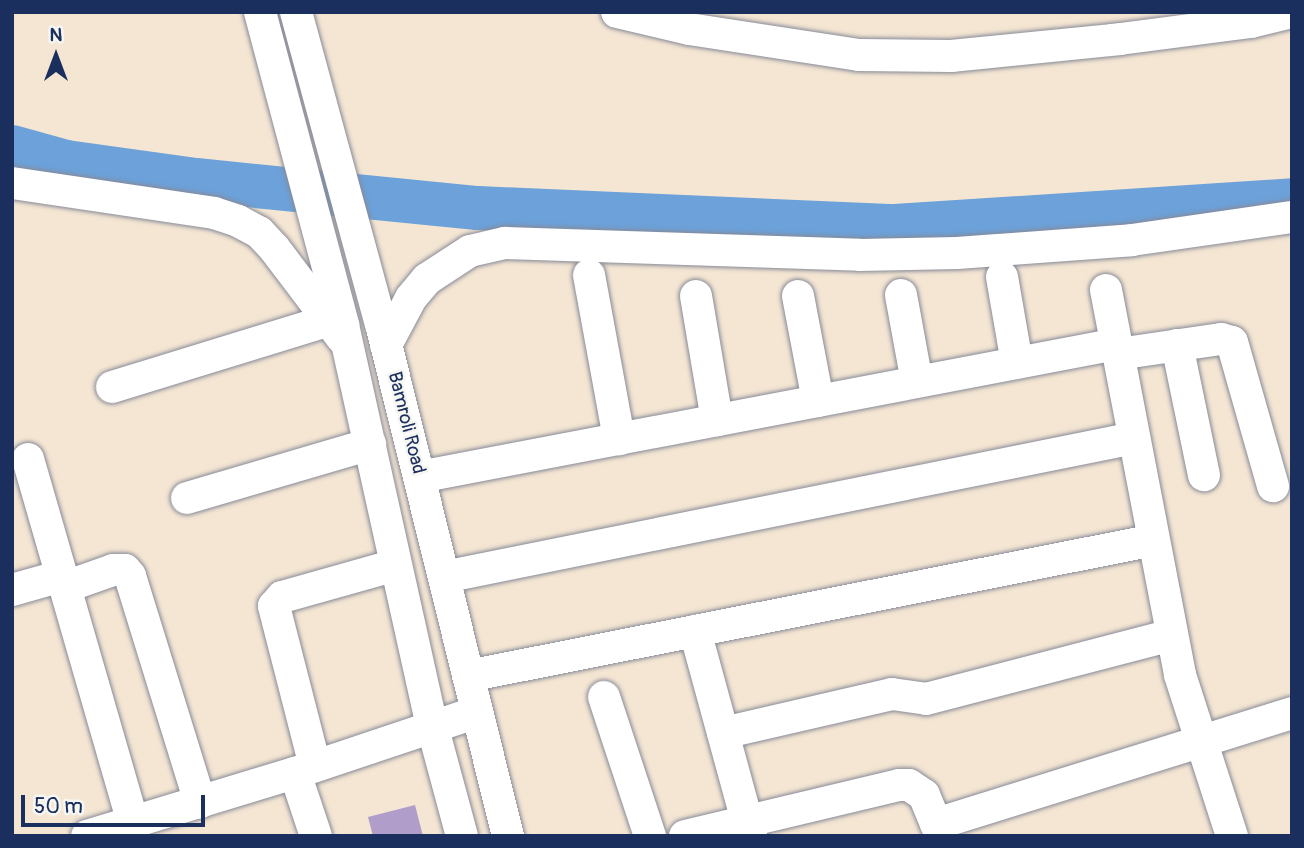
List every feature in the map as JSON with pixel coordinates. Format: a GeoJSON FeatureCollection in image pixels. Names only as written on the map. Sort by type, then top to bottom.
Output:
{"type":"FeatureCollection","features":[{"type":"Feature","properties":{"kind":"street","name":"Bamroli Road"},"geometry":{"type":"LineString","coordinates":[[260,12],[370,444],[432,725],[462,836]]}},
{"type":"Feature","properties":{"kind":"street","name":"Bamroli Road"},"geometry":{"type":"LineString","coordinates":[[296,12],[384,335],[508,836]]}},
{"type":"Feature","properties":{"kind":"street"},"geometry":{"type":"LineString","coordinates":[[617,12],[689,29],[859,55],[951,56],[1120,40],[1251,22],[1292,12]]}},
{"type":"Feature","properties":{"kind":"street"},"geometry":{"type":"LineString","coordinates":[[12,183],[214,213],[238,221],[259,232],[274,248],[339,330],[112,387]]}},
{"type":"Feature","properties":{"kind":"street"},"geometry":{"type":"LineString","coordinates":[[384,335],[427,279],[470,251],[505,243],[860,255],[957,253],[1132,240],[1292,217]]}},
{"type":"Feature","properties":{"kind":"street"},"geometry":{"type":"LineString","coordinates":[[589,275],[618,439]]}},
{"type":"Feature","properties":{"kind":"street"},"geometry":{"type":"LineString","coordinates":[[1002,277],[1017,363]]}},
{"type":"Feature","properties":{"kind":"street"},"geometry":{"type":"LineString","coordinates":[[1106,290],[1180,675],[1232,836]]}},
{"type":"Feature","properties":{"kind":"street"},"geometry":{"type":"LineString","coordinates":[[901,295],[917,382]]}},
{"type":"Feature","properties":{"kind":"street"},"geometry":{"type":"LineString","coordinates":[[696,296],[717,420]]}},
{"type":"Feature","properties":{"kind":"street"},"geometry":{"type":"LineString","coordinates":[[798,296],[818,401]]}},
{"type":"Feature","properties":{"kind":"street"},"geometry":{"type":"LineString","coordinates":[[419,477],[1017,363],[1117,349],[1221,339],[1232,342],[1273,486]]}},
{"type":"Feature","properties":{"kind":"street"},"geometry":{"type":"LineString","coordinates":[[1177,345],[1204,475]]}},
{"type":"Feature","properties":{"kind":"street"},"geometry":{"type":"LineString","coordinates":[[444,577],[1134,438]]}},
{"type":"Feature","properties":{"kind":"street"},"geometry":{"type":"LineString","coordinates":[[187,498],[370,444]]}},
{"type":"Feature","properties":{"kind":"street"},"geometry":{"type":"LineString","coordinates":[[28,459],[133,822]]}},
{"type":"Feature","properties":{"kind":"street"},"geometry":{"type":"LineString","coordinates":[[468,676],[1154,540]]}},
{"type":"Feature","properties":{"kind":"street"},"geometry":{"type":"LineString","coordinates":[[316,836],[274,607],[282,597],[396,565]]}},
{"type":"Feature","properties":{"kind":"street"},"geometry":{"type":"LineString","coordinates":[[12,590],[113,570],[125,570],[130,576],[184,816]]}},
{"type":"Feature","properties":{"kind":"street"},"geometry":{"type":"LineString","coordinates":[[695,631],[749,829]]}},
{"type":"Feature","properties":{"kind":"street"},"geometry":{"type":"LineString","coordinates":[[723,733],[892,694],[926,699],[1172,635]]}},
{"type":"Feature","properties":{"kind":"street"},"geometry":{"type":"LineString","coordinates":[[604,697],[650,836]]}},
{"type":"Feature","properties":{"kind":"street"},"geometry":{"type":"LineString","coordinates":[[88,836],[133,822],[184,816],[305,769],[477,712]]}},
{"type":"Feature","properties":{"kind":"street"},"geometry":{"type":"LineString","coordinates":[[685,836],[749,829],[909,785],[924,795],[938,830],[1292,713]]}},
{"type":"Feature","properties":{"kind":"building"},"geometry":{"type":"Polygon","coordinates":[[[415,805],[423,836],[373,836],[368,817],[415,805]]]}},
{"type":"Feature","properties":{"kind":"waterway"},"geometry":{"type":"LineString","coordinates":[[12,147],[66,162],[196,180],[478,208],[895,226],[1292,200]]}}]}
